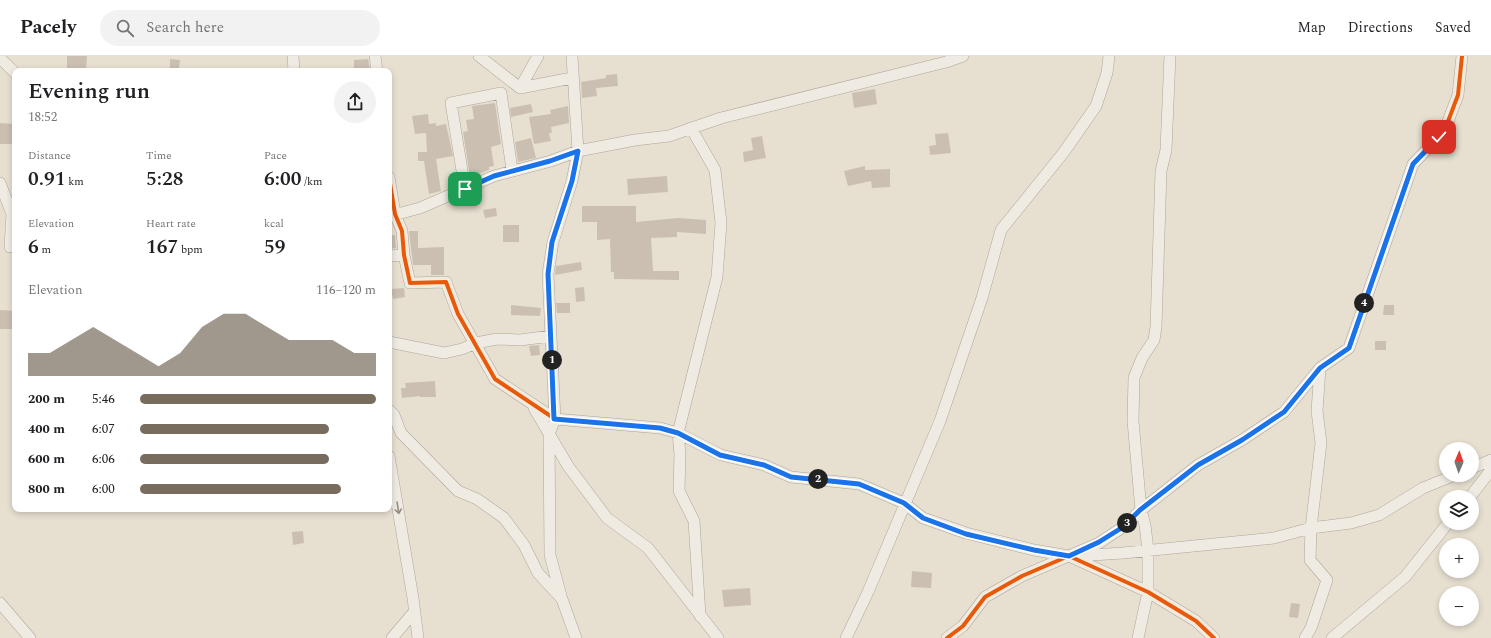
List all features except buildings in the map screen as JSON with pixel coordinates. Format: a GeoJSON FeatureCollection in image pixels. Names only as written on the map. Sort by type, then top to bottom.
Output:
{"type":"FeatureCollection","features":[{"type":"Feature","properties":{"kind":"street"},"geometry":{"type":"LineString","coordinates":[[293,56],[294,68]]}},
{"type":"Feature","properties":{"kind":"street"},"geometry":{"type":"LineString","coordinates":[[375,56],[376,68]]}},
{"type":"Feature","properties":{"kind":"street"},"geometry":{"type":"LineString","coordinates":[[480,56],[520,88],[572,78]]}},
{"type":"Feature","properties":{"kind":"street"},"geometry":{"type":"LineString","coordinates":[[520,88],[538,56]]}},
{"type":"Feature","properties":{"kind":"street"},"geometry":{"type":"LineString","coordinates":[[572,56],[572,78],[578,151],[572,181],[552,242],[548,274],[554,419],[549,434],[550,555],[562,599],[576,638]]}},
{"type":"Feature","properties":{"kind":"street"},"geometry":{"type":"LineString","coordinates":[[963,56],[946,62],[720,118],[669,136],[634,140],[578,151],[550,161],[512,170],[420,208],[392,215],[402,231],[404,255],[410,283],[446,282],[458,314],[476,343],[495,379],[554,419],[660,428],[678,433],[720,455],[764,465],[791,477],[859,484],[904,503],[923,518],[966,534],[1034,550],[1069,556],[1124,553],[1274,538],[1311,528],[1351,523],[1379,515],[1423,488],[1439,482]]}},
{"type":"Feature","properties":{"kind":"street"},"geometry":{"type":"LineString","coordinates":[[846,638],[868,592],[904,503],[940,421],[982,298],[1002,230],[1064,152],[1096,106],[1107,73],[1109,56]]}},
{"type":"Feature","properties":{"kind":"street"},"geometry":{"type":"LineString","coordinates":[[1138,638],[1148,592],[1148,550],[1145,525],[1140,510],[1133,421],[1134,378],[1142,358],[1154,340],[1156,327],[1161,171],[1166,150],[1170,56]]}},
{"type":"Feature","properties":{"kind":"street"},"geometry":{"type":"LineString","coordinates":[[947,638],[963,626],[985,597],[1022,576],[1099,542],[1123,527],[1140,510],[1198,465],[1242,440],[1284,412],[1320,368],[1349,348],[1413,164],[1439,137],[1447,124],[1458,95],[1462,56]]}},
{"type":"Feature","properties":{"kind":"street"},"geometry":{"type":"LineString","coordinates":[[0,58],[12,70]]}},
{"type":"Feature","properties":{"kind":"street"},"geometry":{"type":"LineString","coordinates":[[465,189],[451,103],[501,93],[512,170]]}},
{"type":"Feature","properties":{"kind":"street"},"geometry":{"type":"LineString","coordinates":[[690,128],[715,170],[721,223],[717,277],[678,433],[680,454],[679,491],[694,521],[700,616]]}},
{"type":"Feature","properties":{"kind":"street"},"geometry":{"type":"LineString","coordinates":[[0,183],[12,214],[8,247]]}},
{"type":"Feature","properties":{"kind":"street"},"geometry":{"type":"LineString","coordinates":[[392,256],[404,255]]}},
{"type":"Feature","properties":{"kind":"street"},"geometry":{"type":"LineString","coordinates":[[392,343],[444,353],[462,349],[476,343],[497,339],[520,340],[551,336]]}},
{"type":"Feature","properties":{"kind":"street"},"geometry":{"type":"LineString","coordinates":[[1305,638],[1327,580],[1310,560],[1311,528],[1321,443],[1317,411],[1320,368]]}},
{"type":"Feature","properties":{"kind":"street"},"geometry":{"type":"LineString","coordinates":[[528,401],[540,415],[549,434],[568,466],[607,518],[648,548],[718,638]]}},
{"type":"Feature","properties":{"kind":"street"},"geometry":{"type":"LineString","coordinates":[[392,413],[401,433],[458,490],[477,499],[504,518],[524,545],[538,572],[562,599]]}},
{"type":"Feature","properties":{"kind":"street"},"geometry":{"type":"LineString","coordinates":[[1479,465],[1491,460]]}},
{"type":"Feature","properties":{"kind":"street"},"geometry":{"type":"LineString","coordinates":[[1475,490],[1491,470]]}},
{"type":"Feature","properties":{"kind":"street"},"geometry":{"type":"LineString","coordinates":[[392,489],[418,638]]}},
{"type":"Feature","properties":{"kind":"street"},"geometry":{"type":"LineString","coordinates":[[1332,638],[1405,577],[1442,530]]}},
{"type":"Feature","properties":{"kind":"street"},"geometry":{"type":"LineString","coordinates":[[1069,556],[1148,592],[1196,622],[1214,638]]}},
{"type":"Feature","properties":{"kind":"street"},"geometry":{"type":"LineString","coordinates":[[0,603],[30,638]]}},
{"type":"Feature","properties":{"kind":"street"},"geometry":{"type":"LineString","coordinates":[[392,638],[414,612]]}},
{"type":"Feature","properties":{"kind":"cycle path"},"geometry":{"type":"LineString","coordinates":[[947,638],[963,626],[985,597],[1022,576],[1099,543],[1123,527],[1141,510],[1198,465],[1242,440],[1284,412],[1320,368],[1349,348],[1413,164],[1439,137],[1447,124],[1458,95],[1462,56]]}},
{"type":"Feature","properties":{"kind":"cycle path"},"geometry":{"type":"LineString","coordinates":[[392,196],[395,214],[402,231],[404,255],[410,283],[446,282],[458,314],[495,379],[555,419],[660,428],[678,433],[721,455],[764,465],[791,477],[859,484],[904,503],[923,518],[966,533],[1034,550],[1069,556],[1148,592],[1196,621],[1214,638]]}},
{"type":"Feature","properties":{"kind":"route"},"geometry":{"type":"LineString","coordinates":[[465,189],[494,176],[550,161],[578,151],[572,181],[552,242],[548,274],[554,419],[660,428],[678,433],[720,455],[764,465],[791,477],[859,484],[904,503],[923,518],[966,534],[1034,550],[1069,556],[1099,542],[1123,527],[1140,510],[1198,465],[1242,440],[1284,412],[1320,368],[1349,348],[1413,164],[1439,137]]}}]}
